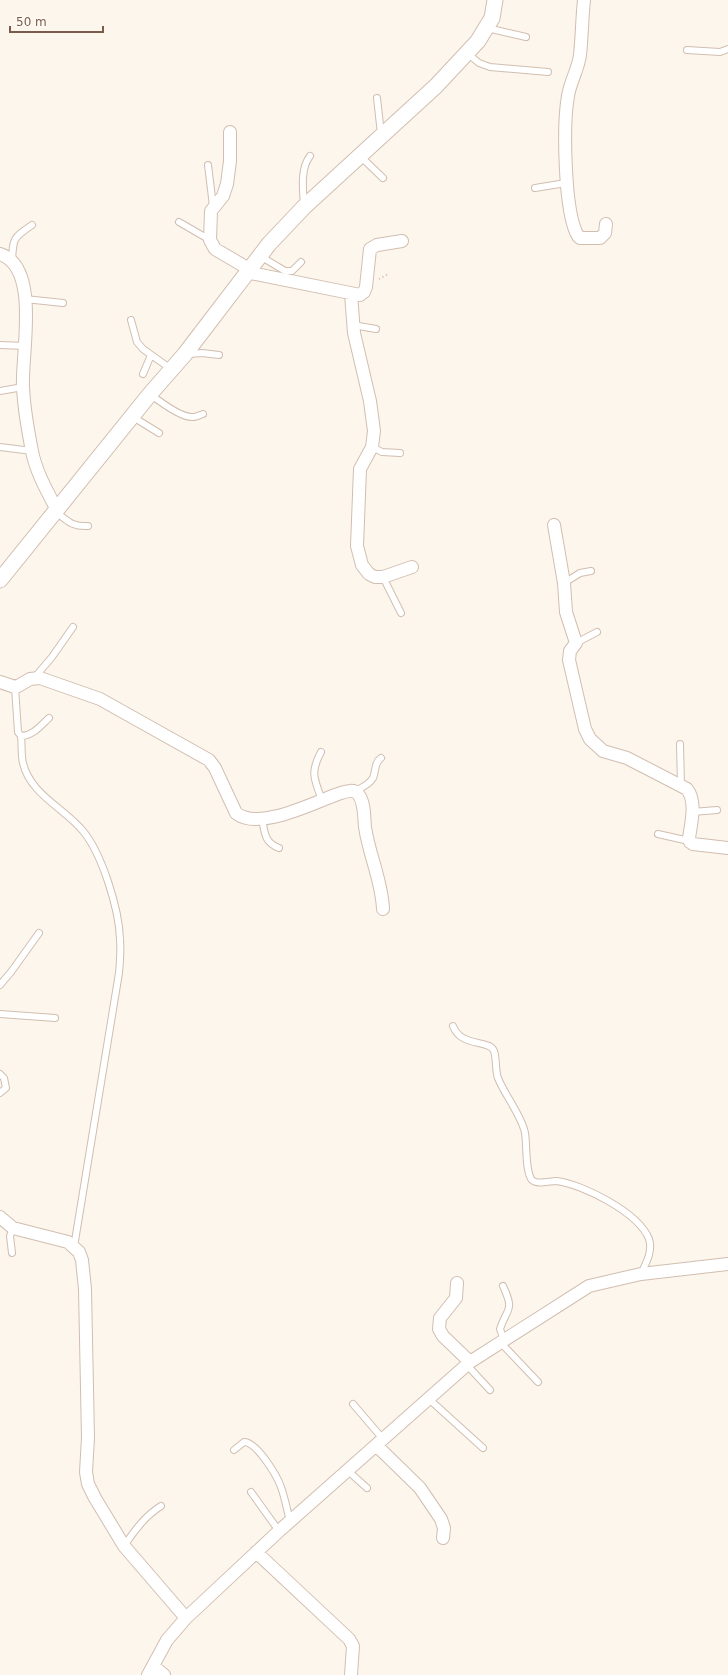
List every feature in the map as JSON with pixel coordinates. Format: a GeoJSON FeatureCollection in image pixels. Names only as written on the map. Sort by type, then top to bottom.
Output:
{"type":"FeatureCollection","features":[{"type":"Feature","properties":{"kind":"street"},"geometry":{"type":"LineString","coordinates":[[0,580],[133,417],[150,394],[185,354],[260,256],[304,207],[436,86],[467,53],[487,28],[492,18],[495,0]]}},
{"type":"Feature","properties":{"kind":"street"},"geometry":{"type":"LineString","coordinates":[[584,0],[580,56],[576,74],[568,93],[565,111],[566,183],[570,208],[578,236],[580,238],[600,238],[605,233],[606,224]]}},
{"type":"Feature","properties":{"kind":"street"},"geometry":{"type":"LineString","coordinates":[[230,132],[230,161],[227,184],[223,196],[213,206],[211,211],[210,240],[215,249],[248,271],[360,295],[364,292],[366,287],[370,249],[377,245],[402,241]]}},
{"type":"Feature","properties":{"kind":"street"},"geometry":{"type":"LineString","coordinates":[[0,254],[6,256],[12,261],[21,275],[27,322],[23,388],[32,451],[43,483],[56,511]]}},
{"type":"Feature","properties":{"kind":"street"},"geometry":{"type":"LineString","coordinates":[[351,294],[353,325],[357,351],[370,400],[374,431],[372,447],[360,469],[357,546],[362,565],[369,574],[375,577],[383,577],[412,566]]}},
{"type":"Feature","properties":{"kind":"street"},"geometry":{"type":"LineString","coordinates":[[554,525],[564,583],[566,612],[576,643],[570,651],[568,660],[585,730],[590,739],[604,751],[627,758],[681,785],[690,793],[692,812],[689,840],[693,844],[728,848]]}},
{"type":"Feature","properties":{"kind":"street"},"geometry":{"type":"LineString","coordinates":[[0,682],[14,687],[34,678],[40,678],[58,684],[100,699],[191,749],[209,760],[215,768],[236,813],[248,819],[262,819],[292,812],[322,800],[349,791],[355,791],[362,801],[367,836],[381,892],[383,909]]}},
{"type":"Feature","properties":{"kind":"street"},"geometry":{"type":"LineString","coordinates":[[0,1217],[13,1228],[68,1242],[74,1247],[82,1260],[85,1290],[88,1438],[86,1472],[88,1484],[124,1546],[186,1618]]}},
{"type":"Feature","properties":{"kind":"street"},"geometry":{"type":"LineString","coordinates":[[164,1675],[150,1670],[167,1640],[186,1618],[290,1521],[468,1363],[589,1286],[640,1274],[728,1264]]}},
{"type":"Feature","properties":{"kind":"street"},"geometry":{"type":"LineString","coordinates":[[457,1283],[456,1298],[440,1318],[439,1329],[443,1336],[468,1363]]}},
{"type":"Feature","properties":{"kind":"street"},"geometry":{"type":"LineString","coordinates":[[379,1442],[420,1488],[441,1519],[444,1528],[444,1538]]}},
{"type":"Feature","properties":{"kind":"street"},"geometry":{"type":"LineString","coordinates":[[256,1552],[349,1639],[353,1646],[352,1675]]}},
{"type":"Feature","properties":{"kind":"lane"},"geometry":{"type":"LineString","coordinates":[[487,28],[526,37]]}},
{"type":"Feature","properties":{"kind":"lane"},"geometry":{"type":"LineString","coordinates":[[687,50],[720,52],[728,49]]}},
{"type":"Feature","properties":{"kind":"lane"},"geometry":{"type":"LineString","coordinates":[[467,53],[479,63],[490,67],[548,72]]}},
{"type":"Feature","properties":{"kind":"lane"},"geometry":{"type":"LineString","coordinates":[[377,98],[381,136]]}},
{"type":"Feature","properties":{"kind":"lane"},"geometry":{"type":"LineString","coordinates":[[304,207],[304,168],[310,156]]}},
{"type":"Feature","properties":{"kind":"lane"},"geometry":{"type":"LineString","coordinates":[[360,156],[383,178]]}},
{"type":"Feature","properties":{"kind":"lane"},"geometry":{"type":"LineString","coordinates":[[208,165],[213,206]]}},
{"type":"Feature","properties":{"kind":"lane"},"geometry":{"type":"LineString","coordinates":[[535,188],[566,183]]}},
{"type":"Feature","properties":{"kind":"lane"},"geometry":{"type":"LineString","coordinates":[[179,222],[210,240]]}},
{"type":"Feature","properties":{"kind":"lane"},"geometry":{"type":"LineString","coordinates":[[12,261],[13,243],[15,238],[32,225]]}},
{"type":"Feature","properties":{"kind":"lane"},"geometry":{"type":"LineString","coordinates":[[260,256],[285,271],[292,271],[301,262]]}},
{"type":"Feature","properties":{"kind":"lane"},"geometry":{"type":"LineString","coordinates":[[25,299],[63,304]]}},
{"type":"Feature","properties":{"kind":"lane"},"geometry":{"type":"LineString","coordinates":[[131,320],[137,342],[171,370]]}},
{"type":"Feature","properties":{"kind":"lane"},"geometry":{"type":"LineString","coordinates":[[353,325],[376,329]]}},
{"type":"Feature","properties":{"kind":"lane"},"geometry":{"type":"LineString","coordinates":[[0,345],[25,346]]}},
{"type":"Feature","properties":{"kind":"lane"},"geometry":{"type":"LineString","coordinates":[[185,354],[202,353],[220,355]]}},
{"type":"Feature","properties":{"kind":"lane"},"geometry":{"type":"LineString","coordinates":[[143,374],[151,355]]}},
{"type":"Feature","properties":{"kind":"lane"},"geometry":{"type":"LineString","coordinates":[[0,391],[23,388]]}},
{"type":"Feature","properties":{"kind":"lane"},"geometry":{"type":"LineString","coordinates":[[150,394],[169,408],[190,417],[203,414]]}},
{"type":"Feature","properties":{"kind":"lane"},"geometry":{"type":"LineString","coordinates":[[133,417],[159,433]]}},
{"type":"Feature","properties":{"kind":"lane"},"geometry":{"type":"LineString","coordinates":[[0,447],[32,451]]}},
{"type":"Feature","properties":{"kind":"lane"},"geometry":{"type":"LineString","coordinates":[[372,447],[382,452],[400,453]]}},
{"type":"Feature","properties":{"kind":"lane"},"geometry":{"type":"LineString","coordinates":[[56,511],[73,525],[88,526]]}},
{"type":"Feature","properties":{"kind":"lane"},"geometry":{"type":"LineString","coordinates":[[564,583],[580,573],[591,571]]}},
{"type":"Feature","properties":{"kind":"lane"},"geometry":{"type":"LineString","coordinates":[[383,577],[401,613]]}},
{"type":"Feature","properties":{"kind":"lane"},"geometry":{"type":"LineString","coordinates":[[34,678],[52,657],[74,627]]}},
{"type":"Feature","properties":{"kind":"lane"},"geometry":{"type":"LineString","coordinates":[[576,643],[597,632]]}},
{"type":"Feature","properties":{"kind":"lane"},"geometry":{"type":"LineString","coordinates":[[14,687],[18,732],[21,736],[23,762],[30,779],[41,793],[82,830],[97,852],[103,866],[118,921],[120,939],[119,973],[74,1247]]}},
{"type":"Feature","properties":{"kind":"lane"},"geometry":{"type":"LineString","coordinates":[[21,736],[26,736],[33,732],[50,718]]}},
{"type":"Feature","properties":{"kind":"lane"},"geometry":{"type":"LineString","coordinates":[[680,744],[681,785]]}},
{"type":"Feature","properties":{"kind":"lane"},"geometry":{"type":"LineString","coordinates":[[321,752],[313,772],[322,800]]}},
{"type":"Feature","properties":{"kind":"lane"},"geometry":{"type":"LineString","coordinates":[[355,791],[368,784],[372,779],[376,763],[381,758]]}},
{"type":"Feature","properties":{"kind":"lane"},"geometry":{"type":"LineString","coordinates":[[692,812],[717,810]]}},
{"type":"Feature","properties":{"kind":"lane"},"geometry":{"type":"LineString","coordinates":[[262,819],[267,839],[271,845],[278,848]]}},
{"type":"Feature","properties":{"kind":"lane"},"geometry":{"type":"LineString","coordinates":[[658,834],[689,840]]}},
{"type":"Feature","properties":{"kind":"lane"},"geometry":{"type":"LineString","coordinates":[[0,985],[39,933]]}},
{"type":"Feature","properties":{"kind":"lane"},"geometry":{"type":"LineString","coordinates":[[0,1014],[55,1018]]}},
{"type":"Feature","properties":{"kind":"lane"},"geometry":{"type":"LineString","coordinates":[[453,1026],[455,1031],[462,1038],[468,1041],[490,1046],[494,1050],[497,1077],[525,1131],[530,1174],[533,1181],[537,1183],[556,1181],[581,1188],[610,1202],[633,1219],[644,1230],[649,1240],[650,1251],[647,1261],[640,1274]]}},
{"type":"Feature","properties":{"kind":"lane"},"geometry":{"type":"LineString","coordinates":[[0,1074],[4,1078],[6,1088],[0,1093]]}},
{"type":"Feature","properties":{"kind":"lane"},"geometry":{"type":"LineString","coordinates":[[12,1253],[10,1236],[13,1228]]}},
{"type":"Feature","properties":{"kind":"lane"},"geometry":{"type":"LineString","coordinates":[[503,1286],[509,1302],[508,1311],[500,1329],[502,1341],[538,1382]]}},
{"type":"Feature","properties":{"kind":"lane"},"geometry":{"type":"LineString","coordinates":[[468,1363],[490,1390]]}},
{"type":"Feature","properties":{"kind":"lane"},"geometry":{"type":"LineString","coordinates":[[429,1399],[483,1448]]}},
{"type":"Feature","properties":{"kind":"lane"},"geometry":{"type":"LineString","coordinates":[[353,1404],[379,1442]]}},
{"type":"Feature","properties":{"kind":"lane"},"geometry":{"type":"LineString","coordinates":[[234,1450],[244,1442],[250,1443],[257,1448],[277,1478],[284,1494],[290,1521]]}},
{"type":"Feature","properties":{"kind":"lane"},"geometry":{"type":"LineString","coordinates":[[347,1470],[367,1488]]}},
{"type":"Feature","properties":{"kind":"lane"},"geometry":{"type":"LineString","coordinates":[[251,1492],[279,1531]]}},
{"type":"Feature","properties":{"kind":"lane"},"geometry":{"type":"LineString","coordinates":[[124,1546],[142,1521],[161,1506]]}}]}
